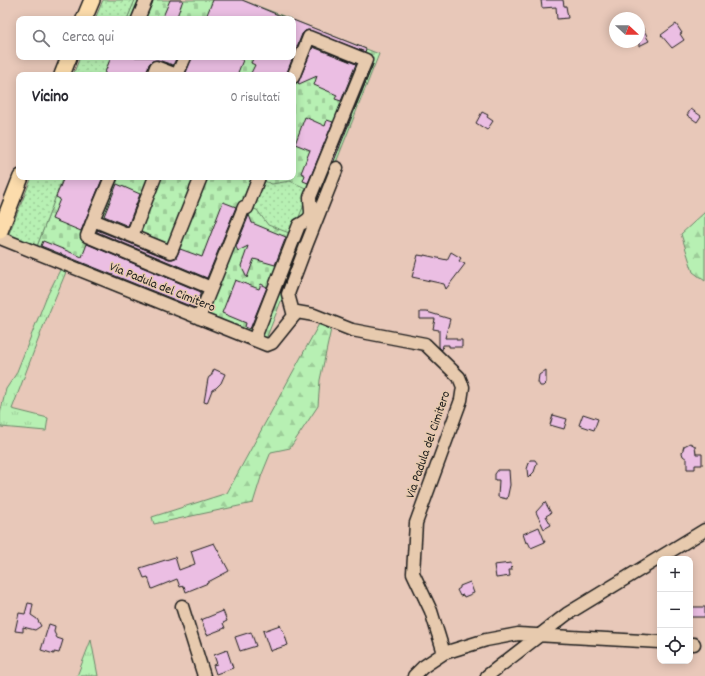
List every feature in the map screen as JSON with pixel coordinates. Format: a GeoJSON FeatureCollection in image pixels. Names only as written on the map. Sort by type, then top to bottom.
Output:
{"type":"FeatureCollection","features":[{"type":"Feature","properties":{"kind":"main road"},"geometry":{"type":"LineString","coordinates":[[85,16],[92,0]]}},
{"type":"Feature","properties":{"kind":"main road"},"geometry":{"type":"LineString","coordinates":[[63,72],[68,60]]}},
{"type":"Feature","properties":{"kind":"main road"},"geometry":{"type":"LineString","coordinates":[[0,231],[20,180]]}},
{"type":"Feature","properties":{"kind":"street"},"geometry":{"type":"LineString","coordinates":[[139,16],[146,0]]}},
{"type":"Feature","properties":{"kind":"street"},"geometry":{"type":"LineString","coordinates":[[295,72],[309,38],[366,60],[310,197],[314,218]]}},
{"type":"Feature","properties":{"kind":"street"},"geometry":{"type":"LineString","coordinates":[[178,72],[184,60]]}},
{"type":"Feature","properties":{"kind":"street"},"geometry":{"type":"LineString","coordinates":[[154,72],[156,67],[169,72]]}},
{"type":"Feature","properties":{"kind":"street"},"geometry":{"type":"LineString","coordinates":[[294,316],[288,294],[314,218],[337,168]]}},
{"type":"Feature","properties":{"kind":"street"},"geometry":{"type":"LineString","coordinates":[[110,180],[87,236],[211,288]]}},
{"type":"Feature","properties":{"kind":"street"},"geometry":{"type":"LineString","coordinates":[[132,236],[154,180]]}},
{"type":"Feature","properties":{"kind":"street"},"geometry":{"type":"LineString","coordinates":[[93,220],[171,252],[200,180]]}},
{"type":"Feature","properties":{"kind":"street"},"geometry":{"type":"LineString","coordinates":[[199,318],[244,207],[247,208],[258,180]]}},
{"type":"Feature","properties":{"kind":"street"},"geometry":{"type":"LineString","coordinates":[[254,340],[299,225],[314,218]]}},
{"type":"Feature","properties":{"kind":"street","name":"Via Padula del Cimitero"},"geometry":{"type":"LineString","coordinates":[[0,238],[267,345],[272,343],[297,312],[314,315],[352,330],[424,344],[459,377],[463,387],[461,400],[416,523],[413,573],[432,611],[444,653]]}},
{"type":"Feature","properties":{"kind":"street"},"geometry":{"type":"LineString","coordinates":[[486,676],[567,614],[705,530]]}},
{"type":"Feature","properties":{"kind":"street"},"geometry":{"type":"LineString","coordinates":[[182,606],[204,676]]}},
{"type":"Feature","properties":{"kind":"street"},"geometry":{"type":"LineString","coordinates":[[414,676],[423,667],[444,653],[486,640],[518,634],[657,642]]}},
{"type":"Feature","properties":{"kind":"green space"},"geometry":{"type":"Polygon","coordinates":[[[103,0],[135,0],[128,16],[96,16],[103,0]]]}},
{"type":"Feature","properties":{"kind":"green space"},"geometry":{"type":"Polygon","coordinates":[[[135,0],[242,0],[283,16],[128,16],[135,0]]]}},
{"type":"Feature","properties":{"kind":"green space"},"geometry":{"type":"Polygon","coordinates":[[[296,21],[379,54],[266,339],[36,249],[62,180],[296,180],[296,72],[105,72],[110,60],[296,60],[296,21]]]}},
{"type":"Feature","properties":{"kind":"green space"},"geometry":{"type":"Polygon","coordinates":[[[79,60],[110,60],[105,72],[74,72],[79,60]]]}},
{"type":"Feature","properties":{"kind":"green space"},"geometry":{"type":"Polygon","coordinates":[[[31,180],[62,180],[36,249],[8,236],[31,180]]]}},
{"type":"Feature","properties":{"kind":"green space"},"geometry":{"type":"Polygon","coordinates":[[[261,180],[272,184],[290,181],[310,190],[292,234],[268,225],[257,210],[251,208],[261,180]]]}},
{"type":"Feature","properties":{"kind":"green space"},"geometry":{"type":"Polygon","coordinates":[[[705,212],[705,281],[693,272],[681,234],[705,212]]]}},
{"type":"Feature","properties":{"kind":"green space"},"geometry":{"type":"Polygon","coordinates":[[[61,268],[66,272],[43,327],[12,409],[48,418],[46,431],[1,427],[0,414],[6,389],[16,374],[46,298],[61,268]]]}},
{"type":"Feature","properties":{"kind":"green space"},"geometry":{"type":"Polygon","coordinates":[[[319,324],[331,329],[320,380],[318,406],[290,448],[271,452],[253,503],[154,524],[152,517],[227,493],[319,324]]]}},
{"type":"Feature","properties":{"kind":"green space"},"geometry":{"type":"Polygon","coordinates":[[[91,640],[98,676],[77,676],[91,640]]]}},
{"type":"Feature","properties":{"kind":"building"},"geometry":{"type":"Polygon","coordinates":[[[170,0],[183,0],[177,16],[163,16],[170,0]]]}},
{"type":"Feature","properties":{"kind":"building"},"geometry":{"type":"Polygon","coordinates":[[[213,0],[242,0],[281,16],[206,16],[213,0]]]}},
{"type":"Feature","properties":{"kind":"building"},"geometry":{"type":"Polygon","coordinates":[[[541,0],[563,0],[564,6],[566,6],[568,18],[557,19],[556,7],[542,8],[541,0]]]}},
{"type":"Feature","properties":{"kind":"building"},"geometry":{"type":"Polygon","coordinates":[[[296,21],[366,49],[365,52],[308,30],[302,34],[296,49],[296,21]]]}},
{"type":"Feature","properties":{"kind":"building"},"geometry":{"type":"Polygon","coordinates":[[[676,24],[682,33],[680,34],[684,40],[672,48],[661,35],[676,24]]]}},
{"type":"Feature","properties":{"kind":"building"},"geometry":{"type":"Polygon","coordinates":[[[645,32],[646,36],[649,41],[645,43],[645,32]]]}},
{"type":"Feature","properties":{"kind":"building"},"geometry":{"type":"Polygon","coordinates":[[[313,47],[356,64],[341,101],[335,99],[337,95],[314,85],[317,76],[299,84],[298,83],[313,47]]]}},
{"type":"Feature","properties":{"kind":"building"},"geometry":{"type":"Polygon","coordinates":[[[110,60],[158,60],[152,61],[149,64],[147,72],[105,72],[110,60]]]}},
{"type":"Feature","properties":{"kind":"building"},"geometry":{"type":"Polygon","coordinates":[[[158,60],[176,60],[173,65],[158,60]]]}},
{"type":"Feature","properties":{"kind":"building"},"geometry":{"type":"Polygon","coordinates":[[[191,60],[243,60],[238,72],[186,72],[191,60]]]}},
{"type":"Feature","properties":{"kind":"building"},"geometry":{"type":"Polygon","coordinates":[[[252,60],[292,60],[287,72],[252,72],[255,65],[251,63],[252,60]]]}},
{"type":"Feature","properties":{"kind":"building"},"geometry":{"type":"Polygon","coordinates":[[[373,64],[334,161],[332,162],[373,64]]]}},
{"type":"Feature","properties":{"kind":"building"},"geometry":{"type":"Polygon","coordinates":[[[691,109],[701,116],[697,122],[687,115],[691,109]]]}},
{"type":"Feature","properties":{"kind":"building"},"geometry":{"type":"Polygon","coordinates":[[[482,112],[488,115],[487,117],[493,121],[487,130],[476,123],[482,112]]]}},
{"type":"Feature","properties":{"kind":"building"},"geometry":{"type":"Polygon","coordinates":[[[305,117],[325,126],[327,120],[333,122],[308,183],[303,181],[305,175],[301,173],[310,150],[296,144],[305,117]]]}},
{"type":"Feature","properties":{"kind":"building"},"geometry":{"type":"Polygon","coordinates":[[[63,180],[102,180],[81,231],[52,219],[60,199],[56,197],[63,180]]]}},
{"type":"Feature","properties":{"kind":"building"},"geometry":{"type":"Polygon","coordinates":[[[117,184],[140,194],[128,226],[104,216],[117,184]]]}},
{"type":"Feature","properties":{"kind":"building"},"geometry":{"type":"Polygon","coordinates":[[[223,202],[236,207],[207,278],[97,232],[97,230],[169,259],[176,258],[180,249],[202,257],[223,202]]]}},
{"type":"Feature","properties":{"kind":"building"},"geometry":{"type":"Polygon","coordinates":[[[249,215],[252,223],[286,237],[275,265],[254,259],[247,278],[241,266],[248,246],[238,251],[236,247],[249,215]]]}},
{"type":"Feature","properties":{"kind":"building"},"geometry":{"type":"Polygon","coordinates":[[[43,241],[82,257],[87,244],[201,292],[195,308],[41,246],[43,241]]]}},
{"type":"Feature","properties":{"kind":"building"},"geometry":{"type":"Polygon","coordinates":[[[451,252],[461,258],[459,261],[465,264],[446,289],[444,284],[412,277],[418,255],[447,260],[451,252]]]}},
{"type":"Feature","properties":{"kind":"building"},"geometry":{"type":"Polygon","coordinates":[[[235,280],[259,289],[261,284],[267,287],[250,329],[245,327],[246,323],[222,313],[235,280]]]}},
{"type":"Feature","properties":{"kind":"building"},"geometry":{"type":"Polygon","coordinates":[[[420,312],[427,312],[450,319],[445,338],[456,338],[456,340],[462,340],[462,347],[449,347],[449,345],[443,345],[442,350],[439,347],[439,330],[433,329],[435,319],[420,319],[420,312]]]}},
{"type":"Feature","properties":{"kind":"building"},"geometry":{"type":"Polygon","coordinates":[[[214,369],[225,374],[221,383],[212,390],[207,403],[204,402],[208,379],[214,369]]]}},
{"type":"Feature","properties":{"kind":"building"},"geometry":{"type":"Polygon","coordinates":[[[546,370],[546,383],[543,386],[540,386],[538,382],[539,375],[546,370]]]}},
{"type":"Feature","properties":{"kind":"building"},"geometry":{"type":"Polygon","coordinates":[[[583,414],[598,419],[594,430],[579,425],[583,414]]]}},
{"type":"Feature","properties":{"kind":"building"},"geometry":{"type":"Polygon","coordinates":[[[553,415],[567,419],[564,429],[550,425],[553,415]]]}},
{"type":"Feature","properties":{"kind":"building"},"geometry":{"type":"Polygon","coordinates":[[[690,443],[695,446],[696,454],[702,454],[702,465],[695,465],[695,469],[687,469],[687,459],[682,453],[684,446],[690,443]]]}},
{"type":"Feature","properties":{"kind":"building"},"geometry":{"type":"Polygon","coordinates":[[[530,460],[535,460],[537,463],[534,472],[528,478],[527,469],[530,460]]]}},
{"type":"Feature","properties":{"kind":"building"},"geometry":{"type":"Polygon","coordinates":[[[498,470],[509,470],[510,485],[507,499],[498,497],[499,480],[495,480],[495,474],[498,470]]]}},
{"type":"Feature","properties":{"kind":"building"},"geometry":{"type":"Polygon","coordinates":[[[545,502],[551,513],[546,516],[551,525],[544,529],[536,512],[545,502]]]}},
{"type":"Feature","properties":{"kind":"building"},"geometry":{"type":"Polygon","coordinates":[[[539,527],[545,542],[531,548],[528,542],[526,543],[523,534],[539,527]]]}},
{"type":"Feature","properties":{"kind":"building"},"geometry":{"type":"Polygon","coordinates":[[[214,543],[229,571],[208,583],[186,592],[184,586],[180,587],[177,579],[152,589],[148,577],[144,578],[140,568],[175,557],[179,570],[195,564],[191,551],[214,543]]]}},
{"type":"Feature","properties":{"kind":"building"},"geometry":{"type":"Polygon","coordinates":[[[511,563],[512,570],[509,570],[510,576],[496,578],[494,565],[511,563]]]}},
{"type":"Feature","properties":{"kind":"building"},"geometry":{"type":"Polygon","coordinates":[[[470,582],[474,593],[464,597],[463,595],[460,596],[457,590],[460,586],[470,582]]]}},
{"type":"Feature","properties":{"kind":"building"},"geometry":{"type":"Polygon","coordinates":[[[28,603],[33,604],[31,615],[37,619],[41,626],[35,630],[23,627],[23,632],[15,631],[19,613],[25,614],[28,603]]]}},
{"type":"Feature","properties":{"kind":"building"},"geometry":{"type":"Polygon","coordinates":[[[693,607],[705,607],[705,617],[693,617],[693,607]]]}},
{"type":"Feature","properties":{"kind":"building"},"geometry":{"type":"Polygon","coordinates":[[[223,611],[227,621],[223,623],[225,628],[207,635],[201,620],[223,611]]]}},
{"type":"Feature","properties":{"kind":"building"},"geometry":{"type":"Polygon","coordinates":[[[49,624],[55,626],[54,632],[57,638],[63,640],[59,653],[54,652],[54,654],[41,650],[49,624]]]}},
{"type":"Feature","properties":{"kind":"building"},"geometry":{"type":"Polygon","coordinates":[[[280,625],[288,645],[270,651],[263,631],[280,625]]]}},
{"type":"Feature","properties":{"kind":"building"},"geometry":{"type":"Polygon","coordinates":[[[251,632],[256,646],[240,651],[235,637],[251,632]]]}},
{"type":"Feature","properties":{"kind":"building"},"geometry":{"type":"Polygon","coordinates":[[[227,650],[233,668],[216,674],[213,665],[217,664],[214,655],[227,650]]]}}]}
